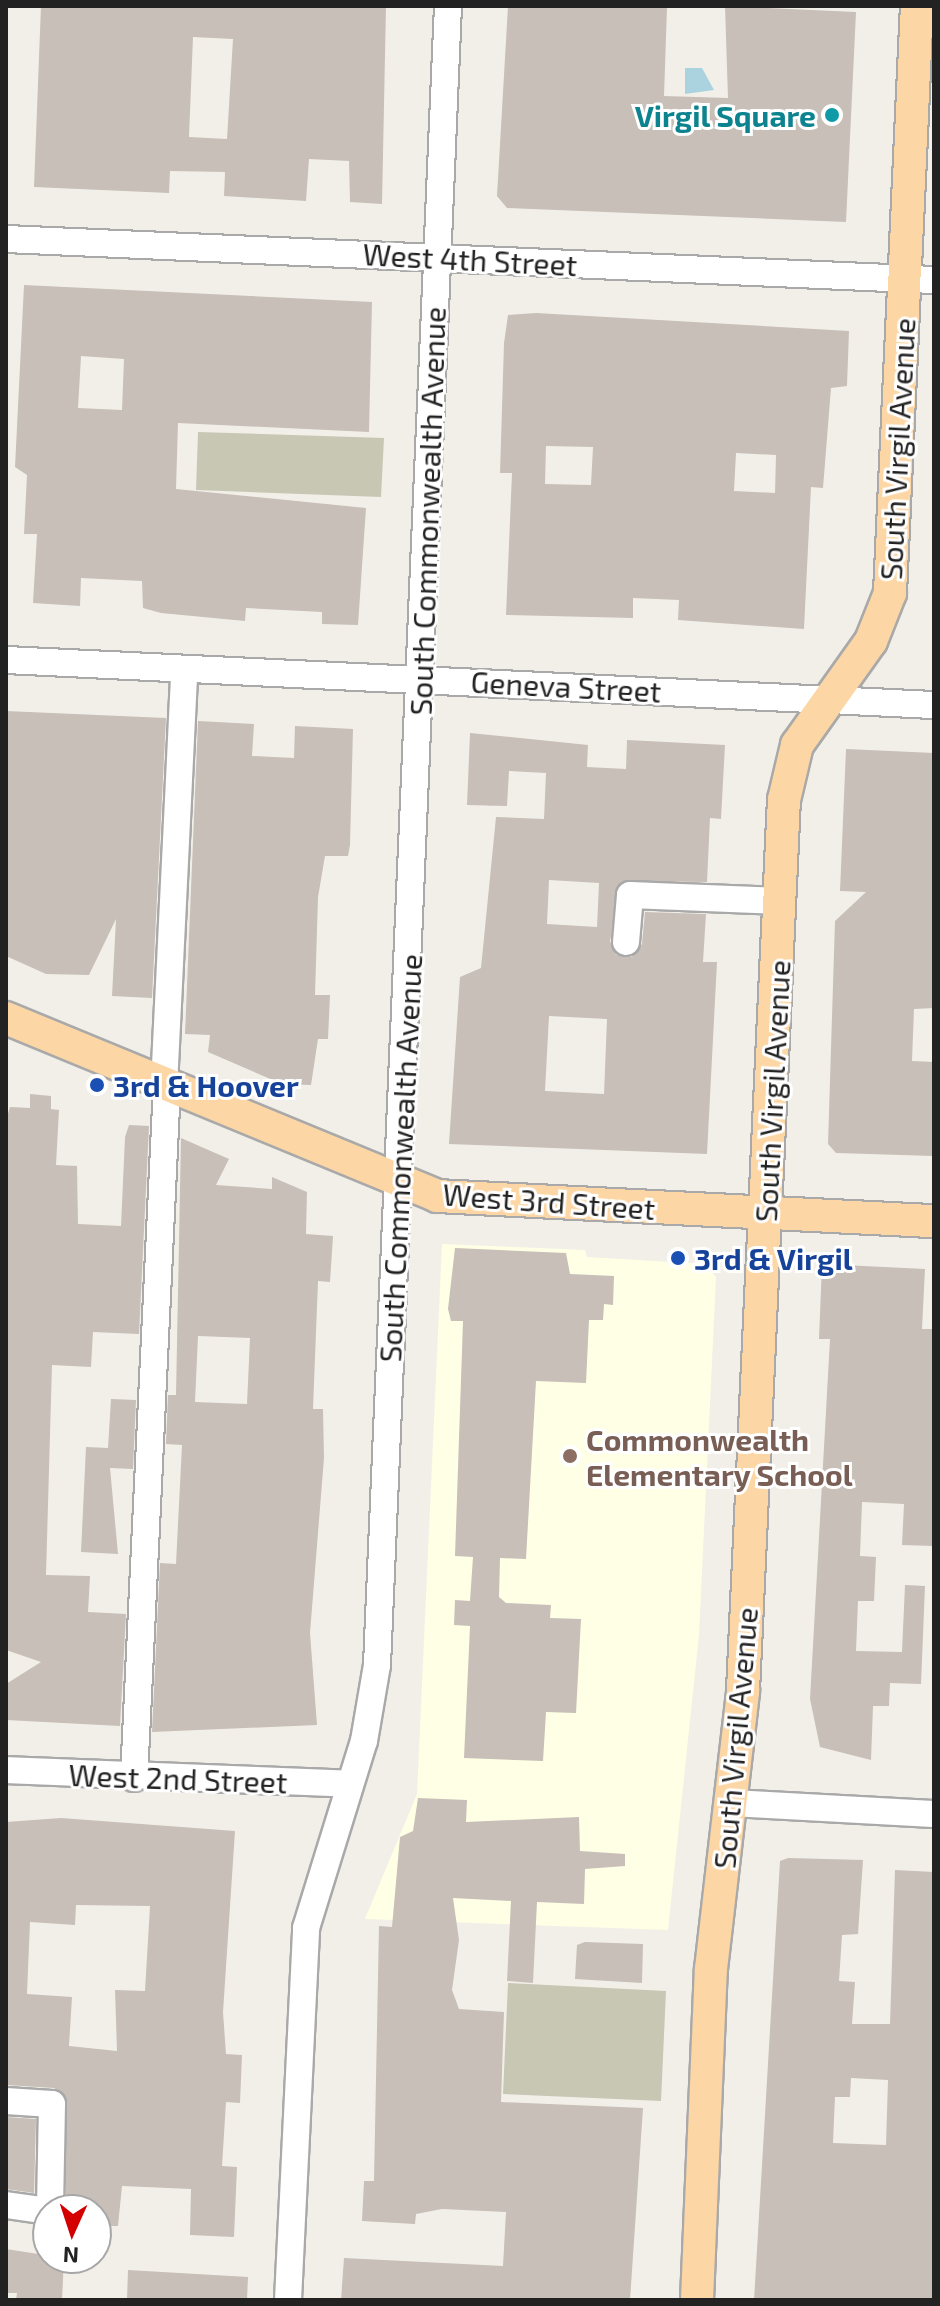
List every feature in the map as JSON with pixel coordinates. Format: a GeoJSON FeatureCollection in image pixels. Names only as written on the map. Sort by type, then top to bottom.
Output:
{"type":"FeatureCollection","features":[{"type":"Feature","properties":{"kind":"main road","name":"South Virgil Avenue"},"geometry":{"type":"LineString","coordinates":[[697,2300],[711,1969],[731,1803],[788,775],[797,745],[871,641],[890,593],[920,279],[917,6]]}},
{"type":"Feature","properties":{"kind":"main road","name":"West 3rd Street"},"geometry":{"type":"LineString","coordinates":[[6,1018],[399,1184],[437,1196],[934,1221]]}},
{"type":"Feature","properties":{"kind":"street","name":"South Commonwealth Avenue"},"geometry":{"type":"LineString","coordinates":[[288,2300],[306,1928],[350,1784],[377,1665],[448,6]]}},
{"type":"Feature","properties":{"kind":"street","name":"West 4th Street"},"geometry":{"type":"LineString","coordinates":[[6,239],[920,279]]}},
{"type":"Feature","properties":{"kind":"street","name":"Geneva Street"},"geometry":{"type":"LineString","coordinates":[[6,660],[934,705]]}},
{"type":"Feature","properties":{"kind":"street"},"geometry":{"type":"LineString","coordinates":[[134,1778],[184,670]]}},
{"type":"Feature","properties":{"kind":"street"},"geometry":{"type":"LineString","coordinates":[[626,942],[630,895],[781,901]]}},
{"type":"Feature","properties":{"kind":"street","name":"West 2nd Street"},"geometry":{"type":"LineString","coordinates":[[6,1770],[134,1778],[350,1784]]}},
{"type":"Feature","properties":{"kind":"street"},"geometry":{"type":"LineString","coordinates":[[731,1803],[934,1814]]}},
{"type":"Feature","properties":{"kind":"street"},"geometry":{"type":"LineString","coordinates":[[6,2101],[52,2104],[49,2194]]}},
{"type":"Feature","properties":{"kind":"street"},"geometry":{"type":"LineString","coordinates":[[6,2205],[32,2209]]}},
{"type":"Feature","properties":{"kind":"shaded area"},"geometry":{"type":"Polygon","coordinates":[[[198,432],[384,438],[381,497],[196,490],[198,432]]]}},
{"type":"Feature","properties":{"kind":"shaded area","name":"Commonwealth Elementary School"},"geometry":{"type":"Polygon","coordinates":[[[442,1244],[585,1250],[587,1257],[705,1264],[716,1277],[699,1635],[668,1930],[365,1919],[417,1794],[442,1244]]]}},
{"type":"Feature","properties":{"kind":"shaded area"},"geometry":{"type":"Polygon","coordinates":[[[508,1983],[666,1991],[661,2101],[503,2094],[508,1983]]]}},
{"type":"Feature","properties":{"kind":"water"},"geometry":{"type":"Polygon","coordinates":[[[685,68],[702,68],[714,90],[685,94],[685,68]]]}},
{"type":"Feature","properties":{"kind":"building"},"geometry":{"type":"Polygon","coordinates":[[[41,6],[386,6],[382,204],[350,202],[349,161],[309,159],[306,201],[224,196],[225,172],[170,171],[169,193],[34,187],[41,6]],[[193,37],[189,137],[227,139],[233,39],[193,37]]]}},
{"type":"Feature","properties":{"kind":"building"},"geometry":{"type":"Polygon","coordinates":[[[508,6],[667,8],[664,96],[728,98],[725,6],[856,12],[846,222],[507,208],[497,196],[508,6]]]}},
{"type":"Feature","properties":{"kind":"building"},"geometry":{"type":"Polygon","coordinates":[[[24,285],[372,302],[369,432],[178,423],[176,489],[366,508],[358,625],[322,624],[322,612],[246,608],[245,621],[161,613],[143,608],[142,581],[81,578],[80,606],[33,603],[37,534],[24,534],[27,475],[15,467],[24,285]],[[81,356],[78,408],[122,410],[124,359],[81,356]]]}},
{"type":"Feature","properties":{"kind":"building"},"geometry":{"type":"Polygon","coordinates":[[[536,313],[849,331],[847,386],[831,388],[823,488],[811,487],[804,629],[678,620],[679,600],[633,598],[633,618],[506,615],[512,473],[500,473],[504,343],[508,315],[536,313]],[[546,446],[545,484],[591,485],[593,447],[546,446]],[[736,453],[734,491],[775,493],[776,455],[736,453]]]}},
{"type":"Feature","properties":{"kind":"building"},"geometry":{"type":"Polygon","coordinates":[[[6,711],[166,718],[152,998],[112,996],[116,919],[89,975],[46,974],[6,956],[6,711]]]}},
{"type":"Feature","properties":{"kind":"building"},"geometry":{"type":"Polygon","coordinates":[[[198,721],[254,724],[252,756],[294,758],[295,726],[353,729],[348,856],[325,856],[318,897],[315,995],[330,995],[328,1039],[318,1039],[311,1085],[282,1084],[208,1052],[210,1035],[185,1034],[198,721]]]}},
{"type":"Feature","properties":{"kind":"building"},"geometry":{"type":"Polygon","coordinates":[[[470,733],[588,745],[587,767],[626,769],[627,740],[725,745],[721,819],[710,818],[707,882],[622,881],[610,941],[616,955],[632,957],[642,944],[645,912],[706,914],[703,962],[717,962],[707,1154],[449,1144],[460,977],[481,968],[496,817],[544,819],[546,773],[509,771],[507,806],[467,805],[470,733]],[[549,880],[547,924],[597,927],[599,883],[549,880]],[[549,1016],[545,1091],[604,1094],[607,1019],[549,1016]]]}},
{"type":"Feature","properties":{"kind":"building"},"geometry":{"type":"Polygon","coordinates":[[[846,749],[934,753],[934,1008],[914,1009],[912,1061],[934,1062],[934,1156],[836,1153],[828,1144],[835,921],[866,892],[840,891],[846,749]]]}},
{"type":"Feature","properties":{"kind":"building"},"geometry":{"type":"Polygon","coordinates":[[[30,1094],[51,1096],[51,1109],[59,1110],[56,1165],[77,1166],[78,1224],[121,1226],[125,1137],[129,1125],[149,1126],[139,1334],[93,1332],[91,1367],[52,1365],[46,1575],[90,1576],[88,1612],[126,1614],[120,1726],[6,1720],[6,1684],[41,1662],[6,1650],[6,1120],[10,1107],[30,1108],[30,1094]]]}},
{"type":"Feature","properties":{"kind":"building"},"geometry":{"type":"Polygon","coordinates":[[[181,1138],[229,1159],[216,1185],[272,1189],[272,1177],[307,1192],[306,1234],[333,1236],[330,1282],[318,1281],[313,1409],[323,1409],[324,1458],[310,1633],[317,1725],[152,1732],[160,1563],[176,1564],[182,1445],[166,1444],[168,1395],[176,1395],[181,1138]],[[198,1336],[195,1402],[247,1404],[250,1338],[198,1336]]]}},
{"type":"Feature","properties":{"kind":"building"},"geometry":{"type":"Polygon","coordinates":[[[455,1248],[566,1253],[570,1274],[614,1276],[613,1305],[604,1304],[603,1320],[589,1320],[586,1383],[536,1381],[526,1559],[500,1558],[499,1597],[506,1603],[551,1605],[550,1618],[581,1619],[576,1713],[546,1712],[543,1761],[464,1758],[470,1626],[454,1625],[455,1600],[470,1601],[473,1557],[455,1556],[463,1321],[451,1321],[448,1309],[455,1248]]]}},
{"type":"Feature","properties":{"kind":"building"},"geometry":{"type":"Polygon","coordinates":[[[822,1264],[925,1269],[922,1329],[934,1329],[934,1546],[902,1545],[904,1504],[862,1502],[860,1556],[876,1557],[874,1601],[858,1601],[856,1651],[902,1652],[905,1585],[925,1586],[921,1684],[890,1683],[889,1706],[873,1706],[871,1760],[820,1747],[810,1699],[830,1339],[819,1339],[822,1264]]]}},
{"type":"Feature","properties":{"kind":"building"},"geometry":{"type":"Polygon","coordinates":[[[111,1399],[136,1400],[133,1469],[110,1468],[118,1554],[81,1552],[86,1447],[108,1448],[111,1399]]]}},
{"type":"Feature","properties":{"kind":"building"},"geometry":{"type":"Polygon","coordinates":[[[418,1798],[467,1800],[466,1822],[579,1817],[580,1851],[625,1854],[625,1866],[585,1869],[584,1904],[537,1902],[533,1983],[507,1981],[511,1901],[453,1898],[459,1940],[452,1990],[459,2009],[504,2012],[501,2102],[643,2108],[630,2300],[341,2300],[344,2258],[503,2266],[506,2212],[442,2209],[416,2214],[415,2224],[362,2221],[364,2181],[374,2181],[379,1926],[392,1927],[400,1837],[413,1831],[418,1798]]]}},
{"type":"Feature","properties":{"kind":"building"},"geometry":{"type":"Polygon","coordinates":[[[61,1818],[235,1831],[223,2012],[226,2054],[242,2055],[240,2103],[226,2102],[222,2166],[237,2167],[234,2237],[190,2235],[191,2189],[122,2186],[118,2226],[112,2226],[112,2194],[66,2194],[66,2097],[54,2088],[6,2085],[6,1822],[61,1818]],[[76,1905],[75,1925],[30,1922],[27,1994],[72,1997],[69,2046],[117,2051],[115,1990],[145,1991],[150,1906],[76,1905]]]}},
{"type":"Feature","properties":{"kind":"building"},"geometry":{"type":"Polygon","coordinates":[[[788,1858],[863,1860],[858,1934],[842,1935],[839,1981],[855,1982],[852,2024],[890,2024],[895,1870],[934,1872],[934,2300],[754,2300],[780,1861],[788,1858]],[[851,2078],[850,2097],[835,2097],[833,2143],[886,2145],[888,2080],[851,2078]]]}},
{"type":"Feature","properties":{"kind":"building"},"geometry":{"type":"Polygon","coordinates":[[[585,1942],[643,1944],[642,1983],[575,1979],[577,1945],[585,1942]]]}},
{"type":"Feature","properties":{"kind":"building"},"geometry":{"type":"Polygon","coordinates":[[[6,2117],[36,2119],[34,2193],[6,2189],[6,2117]]]}},
{"type":"Feature","properties":{"kind":"building"},"geometry":{"type":"Polygon","coordinates":[[[6,2249],[32,2253],[32,2274],[63,2274],[62,2300],[16,2300],[17,2293],[6,2293],[6,2249]]]}},
{"type":"Feature","properties":{"kind":"building"},"geometry":{"type":"Polygon","coordinates":[[[128,2270],[248,2277],[247,2300],[127,2300],[128,2270]]]}},
{"type":"Feature","properties":{"kind":"place","name":"Virgil Square"},"geometry":{"type":"Point","coordinates":[832,115]}},
{"type":"Feature","properties":{"kind":"place","name":"3rd & Hoover"},"geometry":{"type":"Point","coordinates":[97,1085]}},
{"type":"Feature","properties":{"kind":"place","name":"3rd & Virgil"},"geometry":{"type":"Point","coordinates":[678,1258]}},
{"type":"Feature","properties":{"kind":"place","name":"Commonwealth Elementary School"},"geometry":{"type":"Point","coordinates":[570,1456]}}]}
